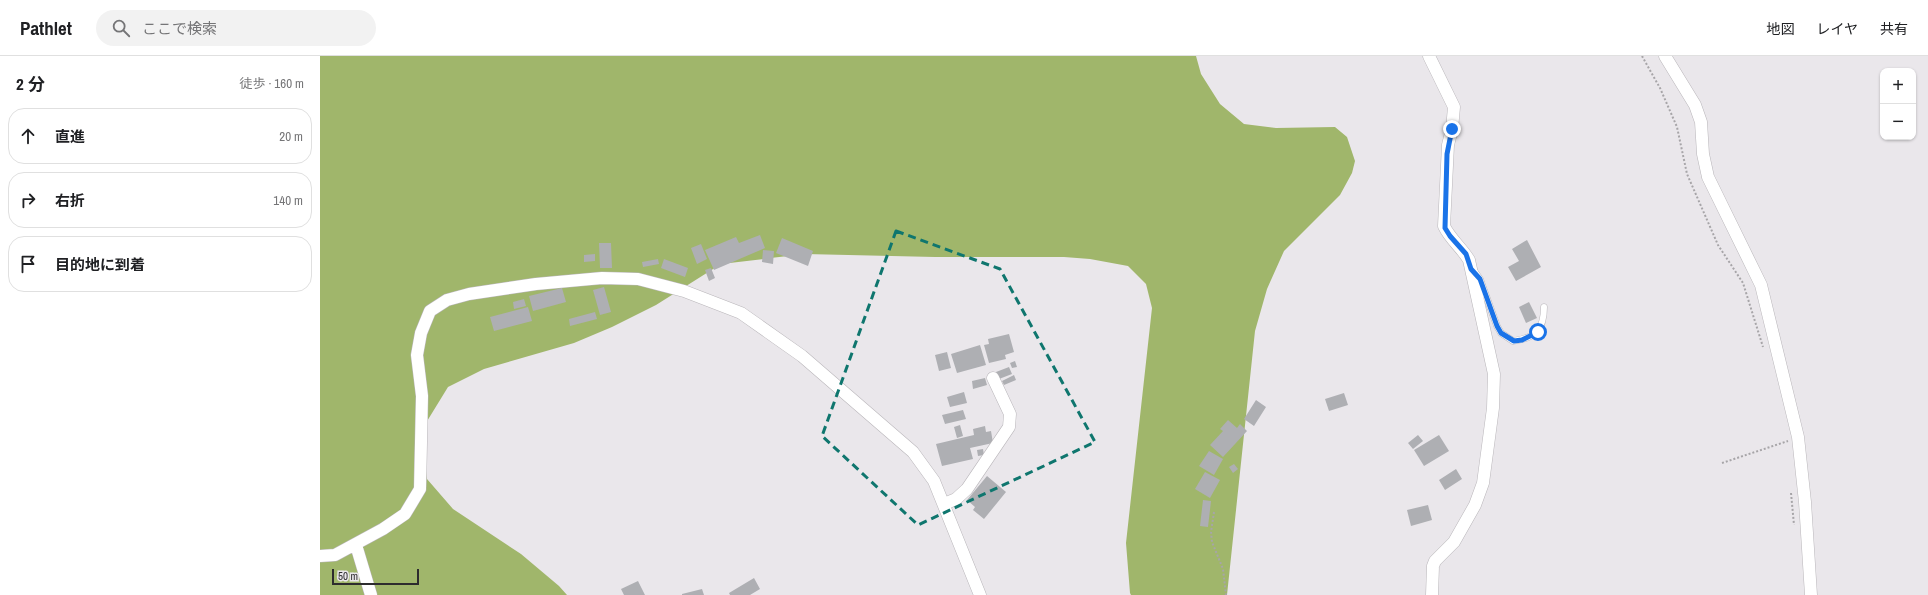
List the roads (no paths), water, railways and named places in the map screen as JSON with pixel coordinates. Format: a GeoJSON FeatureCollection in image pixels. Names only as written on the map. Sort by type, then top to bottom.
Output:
{"type":"FeatureCollection","features":[{"type":"Feature","properties":{"kind":"street"},"geometry":{"type":"LineString","coordinates":[[1430,56],[1454,107],[1452,129],[1448,145],[1444,226],[1450,236],[1466,254],[1471,269],[1494,374],[1493,408],[1483,483],[1475,505],[1458,537],[1435,561],[1433,566],[1432,595]]}},
{"type":"Feature","properties":{"kind":"street"},"geometry":{"type":"LineString","coordinates":[[1665,56],[1694,105],[1701,122],[1703,154],[1708,177],[1761,285],[1798,437],[1805,502],[1811,595]]}},
{"type":"Feature","properties":{"kind":"street"},"geometry":{"type":"LineString","coordinates":[[320,556],[335,556],[383,529],[405,514],[420,489],[422,396],[417,355],[421,333],[430,311],[447,300],[469,294],[536,284],[602,278],[644,281],[684,291],[741,313],[802,356],[912,452],[934,481],[980,595]]}},
{"type":"Feature","properties":{"kind":"street"},"geometry":{"type":"LineString","coordinates":[[944,504],[956,499],[970,486],[1009,427],[1010,414],[993,378]]}},
{"type":"Feature","properties":{"kind":"street"},"geometry":{"type":"LineString","coordinates":[[356,545],[371,595]]}},
{"type":"Feature","properties":{"kind":"lane"},"geometry":{"type":"LineString","coordinates":[[1471,269],[1480,279],[1497,326],[1506,338],[1514,341],[1522,340],[1538,332],[1543,325],[1544,307]]}}]}
